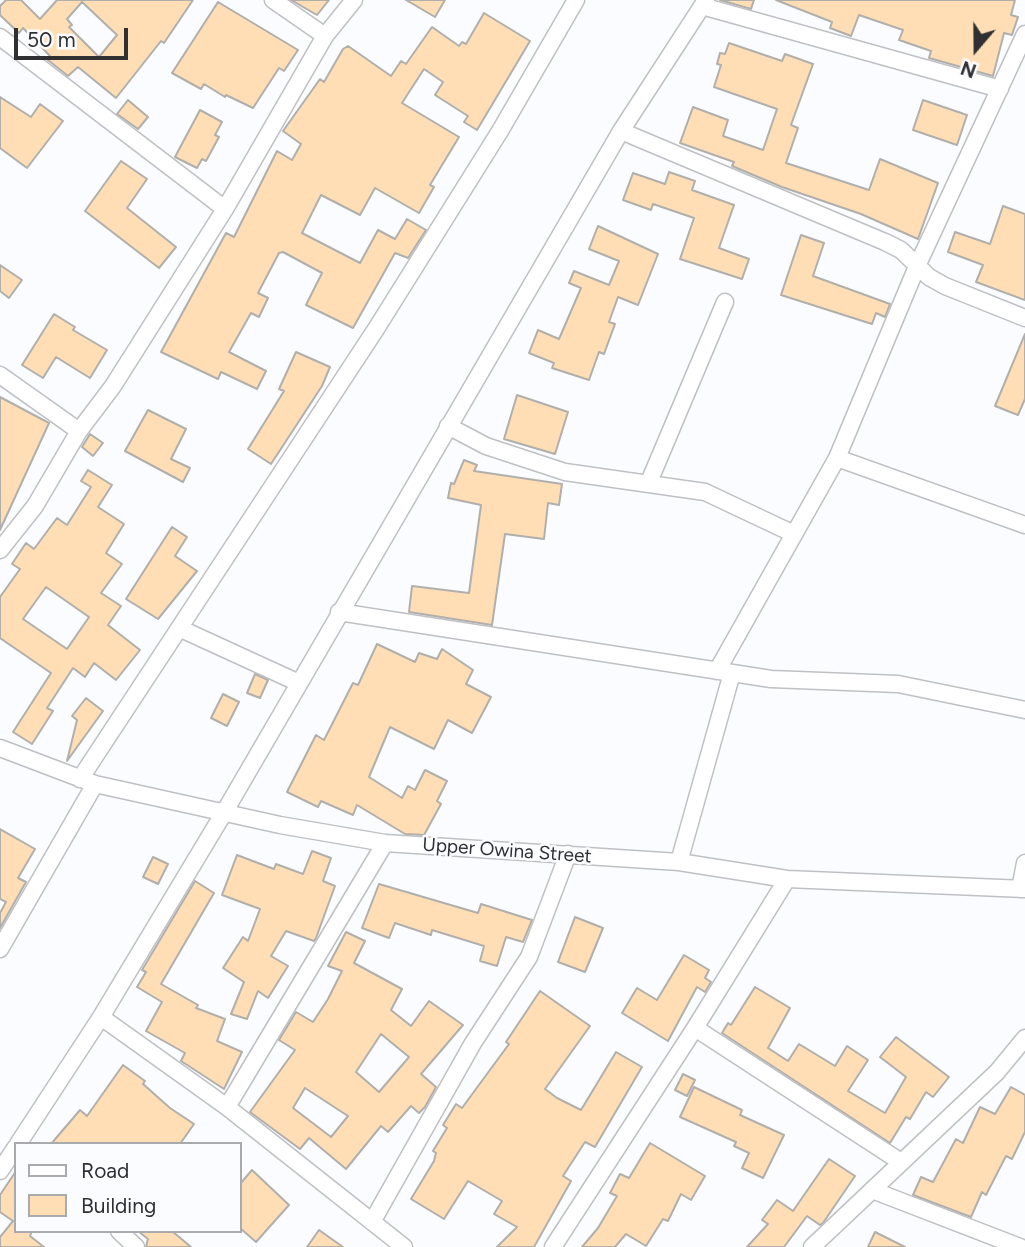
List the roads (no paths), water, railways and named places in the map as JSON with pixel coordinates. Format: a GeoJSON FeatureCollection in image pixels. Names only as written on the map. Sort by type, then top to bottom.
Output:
{"type":"FeatureCollection","features":[{"type":"Feature","properties":{"kind":"street"},"geometry":{"type":"LineString","coordinates":[[273,0],[325,36]]}},
{"type":"Feature","properties":{"kind":"street"},"geometry":{"type":"LineString","coordinates":[[0,550],[35,506],[79,431],[113,386],[225,209],[325,36],[354,0]]}},
{"type":"Feature","properties":{"kind":"street"},"geometry":{"type":"LineString","coordinates":[[0,948],[87,782],[179,628],[376,329],[500,131],[576,0]]}},
{"type":"Feature","properties":{"kind":"street"},"geometry":{"type":"LineString","coordinates":[[19,1142],[101,1017],[225,811],[621,131],[704,3],[1000,89]]}},
{"type":"Feature","properties":{"kind":"street"},"geometry":{"type":"LineString","coordinates":[[679,862],[724,672],[794,534],[837,458],[918,264],[1025,34]]}},
{"type":"Feature","properties":{"kind":"street"},"geometry":{"type":"LineString","coordinates":[[0,37],[225,209]]}},
{"type":"Feature","properties":{"kind":"street"},"geometry":{"type":"LineString","coordinates":[[621,131],[885,242],[944,286],[1025,318]]}},
{"type":"Feature","properties":{"kind":"street"},"geometry":{"type":"LineString","coordinates":[[649,482],[725,302]]}},
{"type":"Feature","properties":{"kind":"street"},"geometry":{"type":"LineString","coordinates":[[0,375],[79,431]]}},
{"type":"Feature","properties":{"kind":"street"},"geometry":{"type":"LineString","coordinates":[[448,426],[486,446],[528,461],[597,478],[649,482],[705,492],[794,534]]}},
{"type":"Feature","properties":{"kind":"street"},"geometry":{"type":"LineString","coordinates":[[837,458],[1025,525]]}},
{"type":"Feature","properties":{"kind":"street"},"geometry":{"type":"LineString","coordinates":[[339,612],[771,679],[898,684],[1025,710]]}},
{"type":"Feature","properties":{"kind":"street"},"geometry":{"type":"LineString","coordinates":[[179,628],[299,682]]}},
{"type":"Feature","properties":{"kind":"street","name":"Upper Owina Street"},"geometry":{"type":"LineString","coordinates":[[0,748],[87,782],[280,825],[385,843],[679,862],[787,879],[1022,889]]}},
{"type":"Feature","properties":{"kind":"street"},"geometry":{"type":"LineString","coordinates":[[227,1107],[385,843]]}},
{"type":"Feature","properties":{"kind":"street"},"geometry":{"type":"LineString","coordinates":[[372,1222],[473,1043],[528,957],[568,854]]}},
{"type":"Feature","properties":{"kind":"street"},"geometry":{"type":"LineString","coordinates":[[1022,889],[1025,863]]}},
{"type":"Feature","properties":{"kind":"street"},"geometry":{"type":"LineString","coordinates":[[553,1247],[695,1028],[787,879]]}},
{"type":"Feature","properties":{"kind":"street"},"geometry":{"type":"LineString","coordinates":[[101,1017],[227,1107],[404,1247]]}},
{"type":"Feature","properties":{"kind":"street"},"geometry":{"type":"LineString","coordinates":[[695,1028],[901,1162]]}},
{"type":"Feature","properties":{"kind":"street"},"geometry":{"type":"LineString","coordinates":[[812,1247],[997,1072],[1022,1045]]}},
{"type":"Feature","properties":{"kind":"street"},"geometry":{"type":"LineString","coordinates":[[0,1171],[14,1150]]}},
{"type":"Feature","properties":{"kind":"street"},"geometry":{"type":"LineString","coordinates":[[872,1190],[1020,1247]]}},
{"type":"Feature","properties":{"kind":"street"},"geometry":{"type":"LineString","coordinates":[[121,1233],[136,1247]]}}]}
